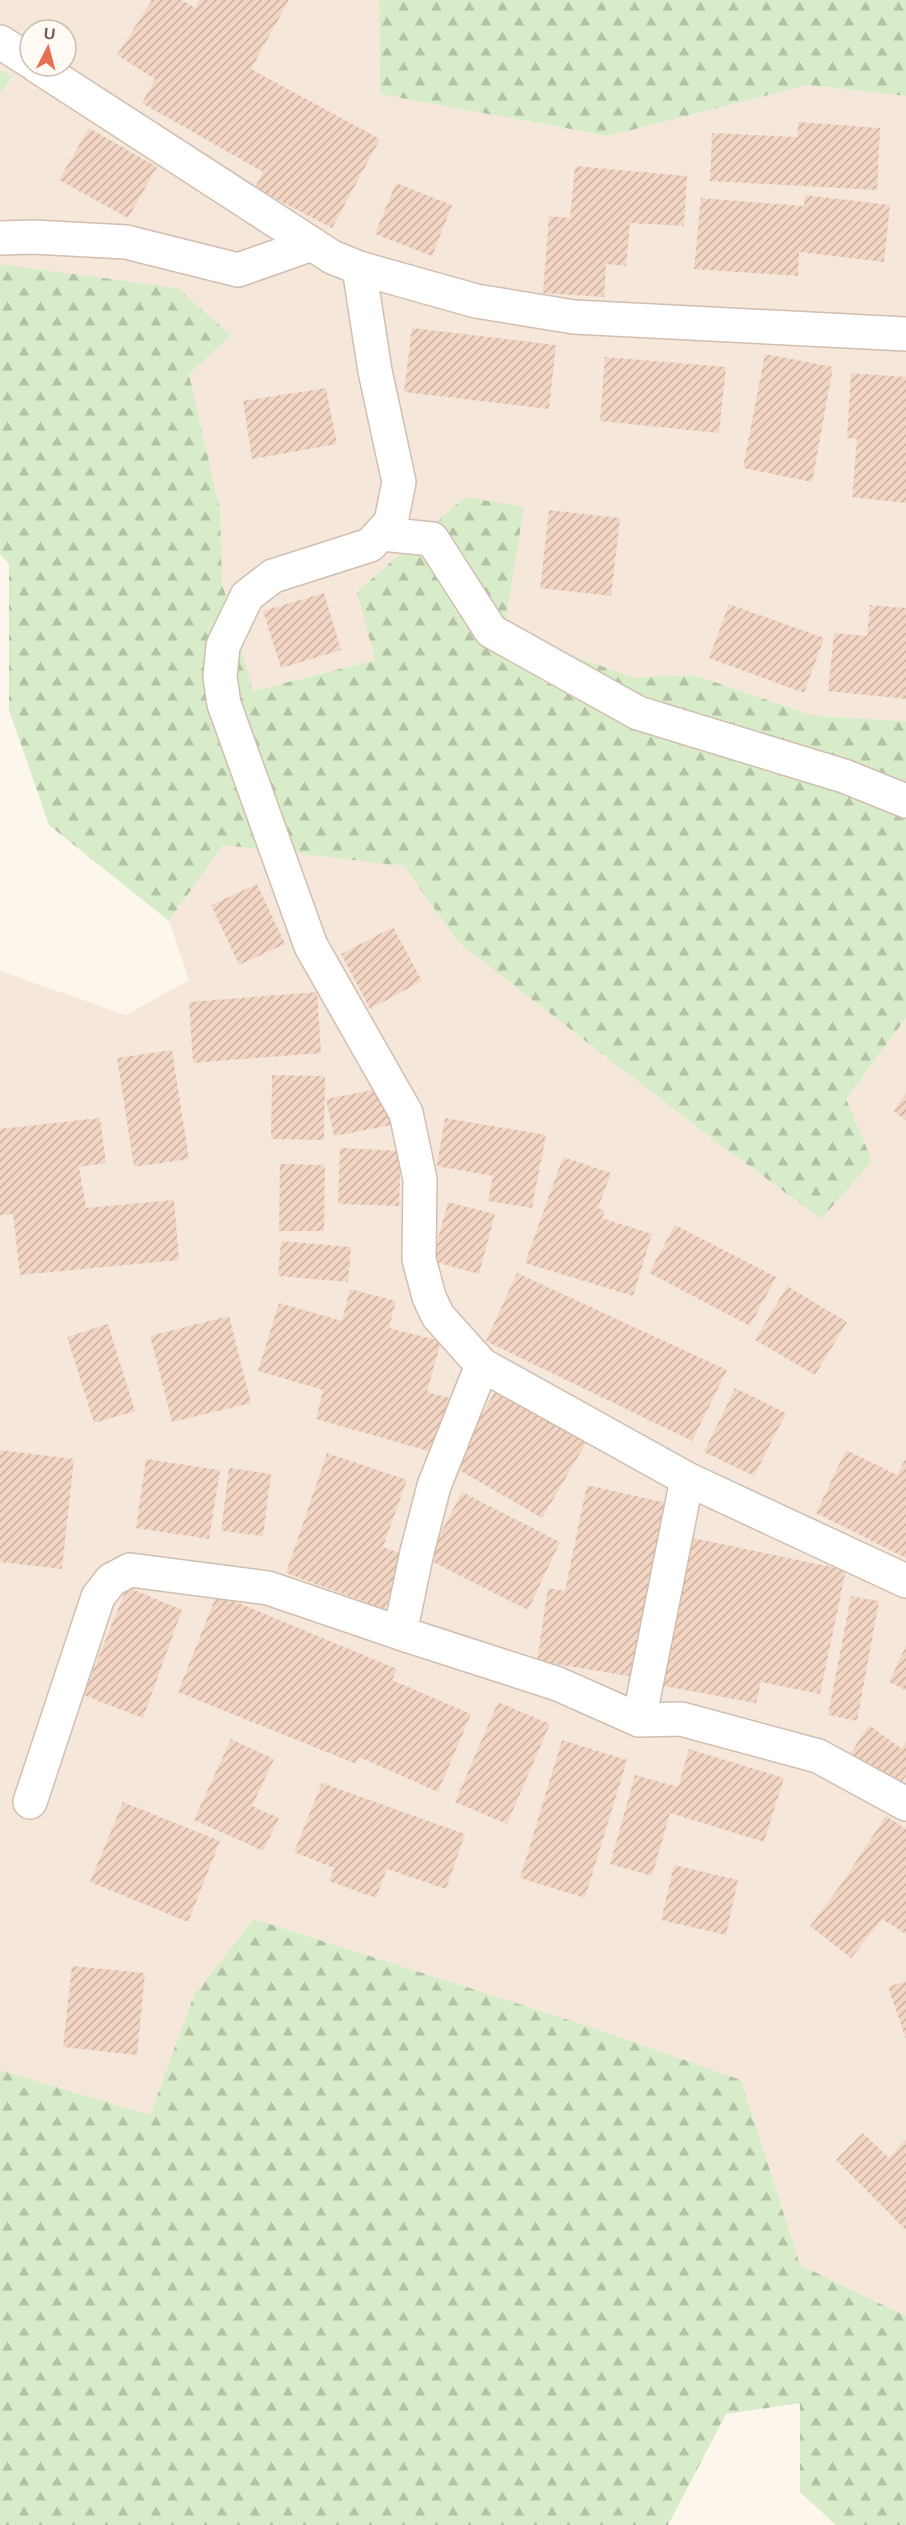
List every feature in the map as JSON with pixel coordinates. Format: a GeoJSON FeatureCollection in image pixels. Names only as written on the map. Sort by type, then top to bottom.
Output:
{"type":"FeatureCollection","features":[{"type":"Feature","properties":{"kind":"street"},"geometry":{"type":"LineString","coordinates":[[0,42],[18,54]]}},
{"type":"Feature","properties":{"kind":"street"},"geometry":{"type":"LineString","coordinates":[[56,78],[332,257],[359,268],[476,301],[574,317],[906,334]]}},
{"type":"Feature","properties":{"kind":"street"},"geometry":{"type":"LineString","coordinates":[[0,238],[33,237],[126,242],[238,270],[312,244]]}},
{"type":"Feature","properties":{"kind":"street"},"geometry":{"type":"LineString","coordinates":[[359,268],[375,371],[399,482],[391,522],[370,544],[273,576],[247,596],[223,646],[220,677],[224,704],[311,946],[406,1113],[420,1179],[419,1260],[429,1297],[438,1316],[482,1365],[687,1479],[906,1581]]}},
{"type":"Feature","properties":{"kind":"street"},"geometry":{"type":"LineString","coordinates":[[382,534],[432,539],[491,630],[638,713],[844,776],[906,801]]}},
{"type":"Feature","properties":{"kind":"street"},"geometry":{"type":"LineString","coordinates":[[400,1633],[434,1486],[482,1365]]}},
{"type":"Feature","properties":{"kind":"street"},"geometry":{"type":"LineString","coordinates":[[639,1720],[687,1479]]}},
{"type":"Feature","properties":{"kind":"street"},"geometry":{"type":"LineString","coordinates":[[30,1802],[98,1598],[111,1580],[130,1570],[268,1588],[558,1684],[639,1720],[681,1719],[818,1756],[906,1804]]}},
{"type":"Feature","properties":{"kind":"shaded area"},"geometry":{"type":"Polygon","coordinates":[[[0,0],[379,0],[380,94],[607,136],[808,85],[906,96],[906,721],[814,716],[694,675],[640,679],[375,660],[252,691],[222,583],[220,510],[189,374],[177,288],[0,264],[0,93],[13,76],[0,70],[0,0]]]}},
{"type":"Feature","properties":{"kind":"shaded area"},"geometry":{"type":"Polygon","coordinates":[[[223,845],[404,866],[459,943],[711,1138],[821,1219],[846,1099],[906,1018],[906,2316],[800,2265],[741,2080],[591,2027],[254,1919],[194,1995],[150,2115],[0,2070],[0,971],[126,1015],[189,980],[169,921],[223,845]]]}},
{"type":"Feature","properties":{"kind":"green space"},"geometry":{"type":"Polygon","coordinates":[[[379,0],[906,0],[906,96],[808,85],[608,136],[380,94],[379,0]]]}},
{"type":"Feature","properties":{"kind":"green space"},"geometry":{"type":"Polygon","coordinates":[[[0,70],[13,76],[0,93],[0,70]]]}},
{"type":"Feature","properties":{"kind":"green space"},"geometry":{"type":"Polygon","coordinates":[[[0,264],[177,288],[231,335],[189,374],[220,510],[222,583],[253,691],[375,660],[357,592],[465,497],[524,507],[504,631],[635,678],[694,675],[814,716],[906,721],[906,1018],[846,1099],[872,1161],[821,1219],[711,1138],[459,943],[404,866],[223,845],[169,921],[49,825],[9,710],[9,564],[0,554],[0,264]]]}},
{"type":"Feature","properties":{"kind":"green space"},"geometry":{"type":"Polygon","coordinates":[[[254,1919],[591,2027],[741,2080],[800,2265],[906,2316],[906,2525],[836,2525],[800,2492],[800,2403],[726,2414],[668,2525],[0,2525],[0,2070],[150,2115],[194,1995],[254,1919]]]}},
{"type":"Feature","properties":{"kind":"building"},"geometry":{"type":"Polygon","coordinates":[[[152,0],[182,0],[195,8],[199,0],[289,0],[251,69],[380,139],[332,228],[255,188],[263,172],[142,103],[155,79],[117,55],[152,0]]]}},
{"type":"Feature","properties":{"kind":"building"},"geometry":{"type":"Polygon","coordinates":[[[798,122],[880,128],[877,190],[710,181],[712,133],[797,137],[798,122]]]}},
{"type":"Feature","properties":{"kind":"building"},"geometry":{"type":"Polygon","coordinates":[[[89,128],[157,167],[128,218],[59,180],[89,128]]]}},
{"type":"Feature","properties":{"kind":"building"},"geometry":{"type":"Polygon","coordinates":[[[575,166],[687,176],[684,226],[630,223],[626,266],[606,264],[604,297],[543,293],[549,216],[570,218],[575,166]]]}},
{"type":"Feature","properties":{"kind":"building"},"geometry":{"type":"Polygon","coordinates":[[[396,183],[452,205],[432,256],[375,234],[396,183]]]}},
{"type":"Feature","properties":{"kind":"building"},"geometry":{"type":"Polygon","coordinates":[[[805,195],[890,205],[884,262],[799,252],[798,276],[694,269],[701,198],[804,206],[805,195]]]}},
{"type":"Feature","properties":{"kind":"building"},"geometry":{"type":"Polygon","coordinates":[[[412,328],[556,345],[549,409],[404,392],[412,328]]]}},
{"type":"Feature","properties":{"kind":"building"},"geometry":{"type":"Polygon","coordinates":[[[765,354],[833,367],[812,482],[743,468],[765,354]]]}},
{"type":"Feature","properties":{"kind":"building"},"geometry":{"type":"Polygon","coordinates":[[[605,357],[726,367],[719,433],[600,421],[605,357]]]}},
{"type":"Feature","properties":{"kind":"building"},"geometry":{"type":"Polygon","coordinates":[[[851,373],[906,377],[906,503],[852,497],[857,439],[847,438],[851,373]]]}},
{"type":"Feature","properties":{"kind":"building"},"geometry":{"type":"Polygon","coordinates":[[[326,388],[337,444],[252,459],[243,401],[326,388]]]}},
{"type":"Feature","properties":{"kind":"building"},"geometry":{"type":"Polygon","coordinates":[[[549,510],[620,518],[611,596],[540,588],[549,510]]]}},
{"type":"Feature","properties":{"kind":"building"},"geometry":{"type":"Polygon","coordinates":[[[324,593],[341,650],[281,668],[263,611],[324,593]]]}},
{"type":"Feature","properties":{"kind":"building"},"geometry":{"type":"Polygon","coordinates":[[[729,604],[824,638],[804,693],[709,658],[729,604]]]}},
{"type":"Feature","properties":{"kind":"building"},"geometry":{"type":"Polygon","coordinates":[[[870,605],[906,608],[906,699],[828,691],[834,633],[867,636],[870,605]]]}},
{"type":"Feature","properties":{"kind":"building"},"geometry":{"type":"Polygon","coordinates":[[[257,884],[285,944],[239,965],[211,905],[257,884]]]}},
{"type":"Feature","properties":{"kind":"building"},"geometry":{"type":"Polygon","coordinates":[[[393,927],[422,981],[370,1009],[341,954],[393,927]]]}},
{"type":"Feature","properties":{"kind":"building"},"geometry":{"type":"Polygon","coordinates":[[[317,992],[321,1053],[193,1063],[189,1002],[317,992]]]}},
{"type":"Feature","properties":{"kind":"building"},"geometry":{"type":"Polygon","coordinates":[[[172,1050],[189,1159],[134,1167],[117,1058],[172,1050]]]}},
{"type":"Feature","properties":{"kind":"building"},"geometry":{"type":"Polygon","coordinates":[[[272,1075],[325,1076],[324,1140],[271,1139],[272,1075]]]}},
{"type":"Feature","properties":{"kind":"building"},"geometry":{"type":"Polygon","coordinates":[[[389,1087],[396,1124],[334,1136],[326,1099],[389,1087]]]}},
{"type":"Feature","properties":{"kind":"building"},"geometry":{"type":"Polygon","coordinates":[[[906,1093],[906,1120],[893,1111],[906,1093]]]}},
{"type":"Feature","properties":{"kind":"building"},"geometry":{"type":"Polygon","coordinates":[[[100,1118],[106,1163],[79,1167],[86,1208],[174,1200],[179,1260],[20,1275],[13,1214],[0,1215],[0,1129],[100,1118]]]}},
{"type":"Feature","properties":{"kind":"building"},"geometry":{"type":"Polygon","coordinates":[[[445,1118],[546,1135],[532,1208],[488,1201],[493,1176],[437,1166],[445,1118]]]}},
{"type":"Feature","properties":{"kind":"building"},"geometry":{"type":"Polygon","coordinates":[[[340,1148],[401,1151],[399,1206],[338,1204],[340,1148]]]}},
{"type":"Feature","properties":{"kind":"building"},"geometry":{"type":"Polygon","coordinates":[[[563,1157],[611,1173],[598,1208],[605,1211],[602,1218],[652,1234],[633,1296],[525,1263],[563,1157]]]}},
{"type":"Feature","properties":{"kind":"building"},"geometry":{"type":"Polygon","coordinates":[[[280,1164],[325,1165],[324,1231],[279,1231],[280,1164]]]}},
{"type":"Feature","properties":{"kind":"building"},"geometry":{"type":"Polygon","coordinates":[[[448,1202],[495,1214],[479,1274],[432,1261],[448,1202]]]}},
{"type":"Feature","properties":{"kind":"building"},"geometry":{"type":"Polygon","coordinates":[[[675,1225],[776,1277],[750,1326],[649,1273],[675,1225]]]}},
{"type":"Feature","properties":{"kind":"building"},"geometry":{"type":"Polygon","coordinates":[[[281,1241],[351,1247],[348,1282],[278,1276],[281,1241]]]}},
{"type":"Feature","properties":{"kind":"building"},"geometry":{"type":"Polygon","coordinates":[[[517,1273],[727,1370],[692,1441],[486,1341],[517,1273]]]}},
{"type":"Feature","properties":{"kind":"building"},"geometry":{"type":"Polygon","coordinates":[[[787,1286],[847,1322],[815,1375],[755,1340],[787,1286]]]}},
{"type":"Feature","properties":{"kind":"building"},"geometry":{"type":"Polygon","coordinates":[[[350,1289],[396,1301],[389,1328],[441,1341],[427,1392],[453,1399],[439,1454],[316,1419],[323,1390],[258,1371],[279,1303],[342,1321],[350,1289]]]}},
{"type":"Feature","properties":{"kind":"building"},"geometry":{"type":"Polygon","coordinates":[[[229,1316],[251,1403],[172,1422],[150,1336],[229,1316]]]}},
{"type":"Feature","properties":{"kind":"building"},"geometry":{"type":"Polygon","coordinates":[[[108,1324],[135,1411],[94,1423],[67,1337],[108,1324]]]}},
{"type":"Feature","properties":{"kind":"building"},"geometry":{"type":"Polygon","coordinates":[[[501,1381],[592,1433],[542,1518],[452,1466],[501,1381]]]}},
{"type":"Feature","properties":{"kind":"building"},"geometry":{"type":"Polygon","coordinates":[[[735,1388],[786,1413],[754,1476],[704,1452],[735,1388]]]}},
{"type":"Feature","properties":{"kind":"building"},"geometry":{"type":"Polygon","coordinates":[[[0,1450],[74,1459],[62,1569],[0,1562],[0,1450]]]}},
{"type":"Feature","properties":{"kind":"building"},"geometry":{"type":"Polygon","coordinates":[[[846,1450],[897,1475],[906,1458],[906,1558],[816,1513],[846,1450]]]}},
{"type":"Feature","properties":{"kind":"building"},"geometry":{"type":"Polygon","coordinates":[[[327,1453],[407,1480],[383,1547],[405,1555],[385,1609],[286,1573],[327,1453]]]}},
{"type":"Feature","properties":{"kind":"building"},"geometry":{"type":"Polygon","coordinates":[[[146,1459],[220,1470],[209,1539],[136,1528],[146,1459]]]}},
{"type":"Feature","properties":{"kind":"building"},"geometry":{"type":"Polygon","coordinates":[[[229,1468],[271,1474],[263,1536],[221,1531],[229,1468]]]}},
{"type":"Feature","properties":{"kind":"building"},"geometry":{"type":"Polygon","coordinates":[[[587,1485],[676,1505],[641,1678],[537,1661],[548,1588],[565,1591],[587,1485]]]}},
{"type":"Feature","properties":{"kind":"building"},"geometry":{"type":"Polygon","coordinates":[[[462,1492],[560,1542],[528,1610],[427,1559],[462,1492]]]}},
{"type":"Feature","properties":{"kind":"building"},"geometry":{"type":"Polygon","coordinates":[[[683,1536],[846,1570],[820,1694],[761,1682],[756,1703],[653,1684],[683,1536]]]}},
{"type":"Feature","properties":{"kind":"building"},"geometry":{"type":"Polygon","coordinates":[[[127,1587],[182,1610],[143,1718],[83,1695],[127,1587]]]}},
{"type":"Feature","properties":{"kind":"building"},"geometry":{"type":"Polygon","coordinates":[[[217,1594],[397,1669],[392,1680],[471,1714],[438,1792],[359,1757],[356,1764],[178,1692],[217,1594]]]}},
{"type":"Feature","properties":{"kind":"building"},"geometry":{"type":"Polygon","coordinates":[[[851,1596],[879,1601],[857,1721],[828,1715],[851,1596]]]}},
{"type":"Feature","properties":{"kind":"building"},"geometry":{"type":"Polygon","coordinates":[[[906,1646],[906,1690],[889,1682],[906,1646]]]}},
{"type":"Feature","properties":{"kind":"building"},"geometry":{"type":"Polygon","coordinates":[[[498,1702],[550,1724],[507,1824],[455,1802],[498,1702]]]}},
{"type":"Feature","properties":{"kind":"building"},"geometry":{"type":"Polygon","coordinates":[[[869,1725],[902,1749],[906,1741],[906,1776],[899,1786],[850,1754],[869,1725]]]}},
{"type":"Feature","properties":{"kind":"building"},"geometry":{"type":"Polygon","coordinates":[[[231,1739],[274,1759],[252,1806],[279,1818],[263,1851],[194,1820],[231,1739]]]}},
{"type":"Feature","properties":{"kind":"building"},"geometry":{"type":"Polygon","coordinates":[[[562,1740],[627,1760],[585,1898],[520,1878],[562,1740]]]}},
{"type":"Feature","properties":{"kind":"building"},"geometry":{"type":"Polygon","coordinates":[[[689,1749],[784,1778],[764,1842],[670,1813],[652,1876],[610,1864],[635,1775],[678,1787],[689,1749]]]}},
{"type":"Feature","properties":{"kind":"building"},"geometry":{"type":"Polygon","coordinates":[[[322,1783],[465,1834],[446,1889],[387,1869],[376,1898],[329,1881],[334,1868],[294,1852],[322,1783]]]}},
{"type":"Feature","properties":{"kind":"building"},"geometry":{"type":"Polygon","coordinates":[[[123,1802],[220,1841],[188,1922],[90,1882],[123,1802]]]}},
{"type":"Feature","properties":{"kind":"building"},"geometry":{"type":"Polygon","coordinates":[[[886,1816],[906,1829],[906,1934],[882,1919],[851,1958],[810,1926],[840,1886],[886,1816]]]}},
{"type":"Feature","properties":{"kind":"building"},"geometry":{"type":"Polygon","coordinates":[[[674,1865],[738,1880],[726,1935],[661,1920],[674,1865]]]}},
{"type":"Feature","properties":{"kind":"building"},"geometry":{"type":"Polygon","coordinates":[[[72,1966],[145,1973],[137,2055],[63,2047],[72,1966]]]}},
{"type":"Feature","properties":{"kind":"building"},"geometry":{"type":"Polygon","coordinates":[[[906,1981],[906,2039],[888,1987],[906,1981]]]}},
{"type":"Feature","properties":{"kind":"building"},"geometry":{"type":"Polygon","coordinates":[[[863,2133],[889,2158],[906,2139],[906,2230],[836,2160],[863,2133]]]}}]}
